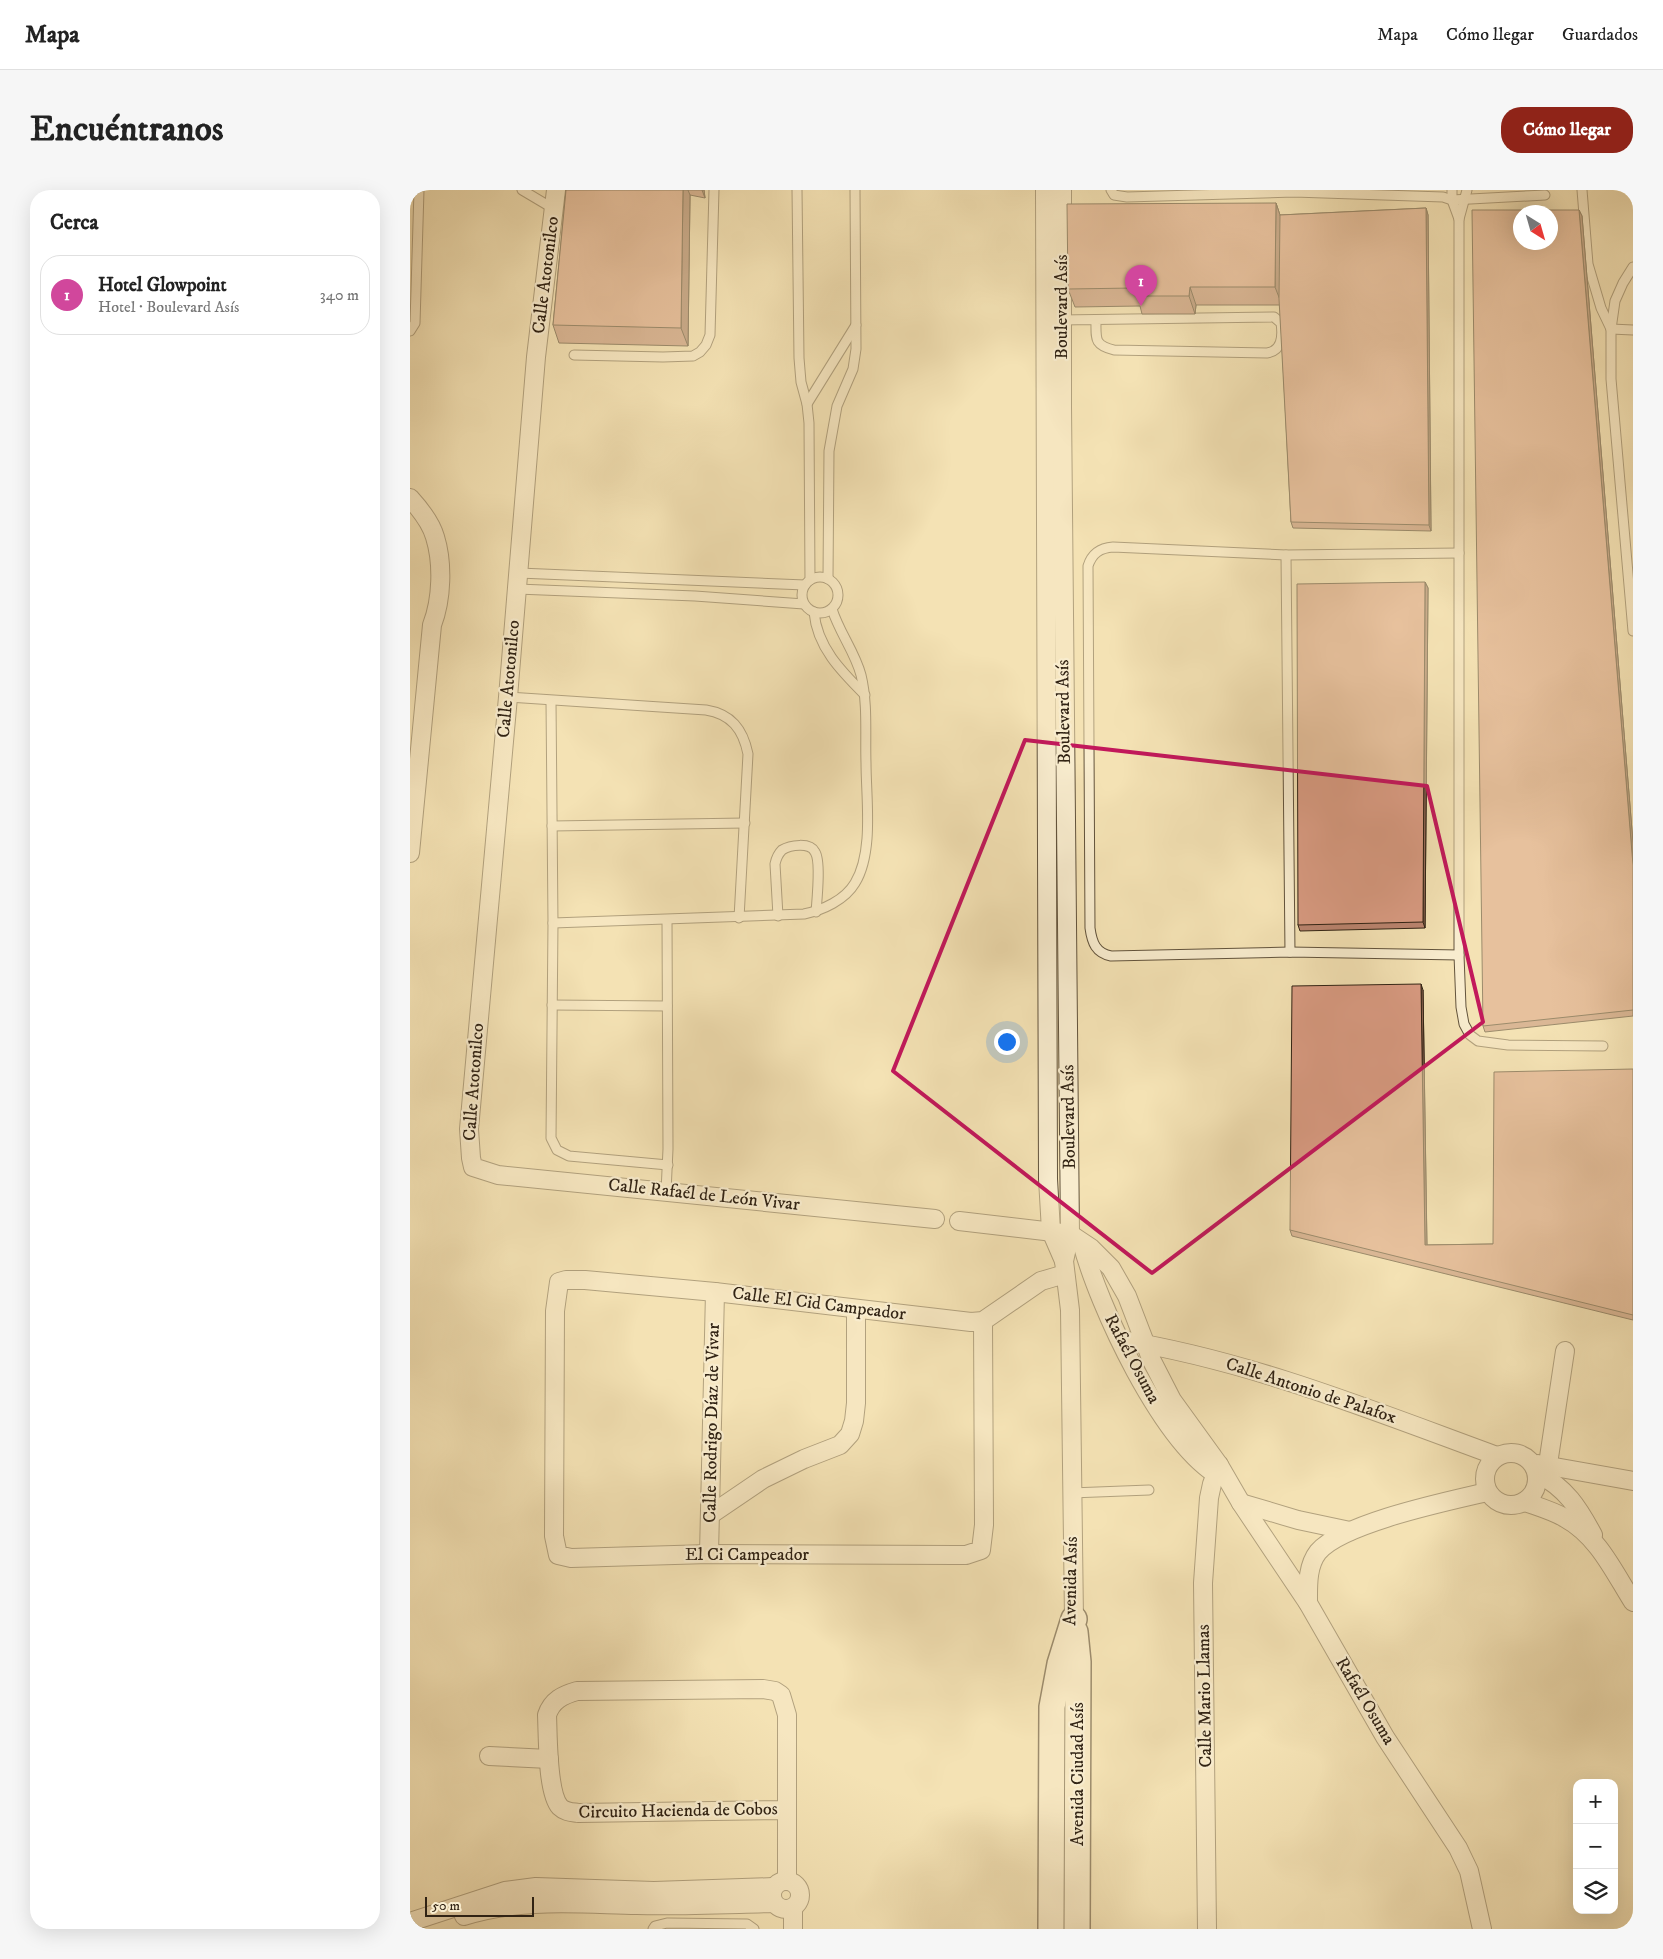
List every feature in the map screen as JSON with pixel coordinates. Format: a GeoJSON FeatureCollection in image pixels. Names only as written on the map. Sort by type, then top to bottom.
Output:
{"type":"FeatureCollection","features":[{"type":"Feature","properties":{"kind":"street","name":"Calle Atotonilco"},"geometry":{"type":"LineString","coordinates":[[473,1167],[469,1129],[508,697],[536,357],[556,190]]}},
{"type":"Feature","properties":{"kind":"street","name":"Boulevard Asís"},"geometry":{"type":"LineString","coordinates":[[1045,190],[1054,321]]}},
{"type":"Feature","properties":{"kind":"street","name":"Boulevard Asís"},"geometry":{"type":"LineString","coordinates":[[1050,1231],[1048,963],[1055,639],[1054,321],[1062,190]]}},
{"type":"Feature","properties":{"kind":"street"},"geometry":{"type":"LineString","coordinates":[[410,498],[435,536],[438,553],[439,586],[436,616],[432,625],[410,853]]}},
{"type":"Feature","properties":{"kind":"street"},"geometry":{"type":"LineString","coordinates":[[410,514],[426,540],[430,558],[429,616],[432,625]]}},
{"type":"Feature","properties":{"kind":"street","name":"Boulevard Asís"},"geometry":{"type":"LineString","coordinates":[[1055,639],[1067,962],[1068,1081],[1076,1238]]}},
{"type":"Feature","properties":{"kind":"street"},"geometry":{"type":"LineString","coordinates":[[1048,963],[1067,962]]}},
{"type":"Feature","properties":{"kind":"street"},"geometry":{"type":"LineString","coordinates":[[1048,1082],[1068,1081]]}},
{"type":"Feature","properties":{"kind":"street","name":"Calle Rafaél de León Vivar"},"geometry":{"type":"LineString","coordinates":[[473,1167],[498,1175],[935,1219]]}},
{"type":"Feature","properties":{"kind":"street"},"geometry":{"type":"LineString","coordinates":[[959,1221],[1050,1231],[1076,1238]]}},
{"type":"Feature","properties":{"kind":"street","name":"Avenida Asís"},"geometry":{"type":"LineString","coordinates":[[1050,1231],[1065,1267],[1070,1310],[1074,1619],[1060,1664],[1052,1707],[1051,1929]]}},
{"type":"Feature","properties":{"kind":"street","name":"Avenida Asís"},"geometry":{"type":"LineString","coordinates":[[1065,1267],[1076,1238]]}},
{"type":"Feature","properties":{"kind":"street","name":"Rafaél Osuma"},"geometry":{"type":"LineString","coordinates":[[1076,1238],[1097,1290],[1143,1384],[1190,1451],[1221,1473]]}},
{"type":"Feature","properties":{"kind":"street","name":"Rafaél Osuma"},"geometry":{"type":"LineString","coordinates":[[1076,1238],[1106,1261],[1111,1268],[1127,1296],[1152,1361],[1172,1400],[1308,1603],[1385,1737],[1458,1848],[1469,1871],[1482,1929]]}},
{"type":"Feature","properties":{"kind":"street"},"geometry":{"type":"LineString","coordinates":[[983,1321],[1041,1281],[1065,1267]]}},
{"type":"Feature","properties":{"kind":"street","name":"Calle El Cid Campeador"},"geometry":{"type":"LineString","coordinates":[[559,1282],[585,1280],[715,1292],[971,1322],[983,1321]]}},
{"type":"Feature","properties":{"kind":"street","name":"El Ci Campeador"},"geometry":{"type":"LineString","coordinates":[[559,1282],[555,1311],[554,1536],[558,1555],[571,1558],[709,1554],[956,1556],[975,1553],[981,1550],[984,1525],[983,1321]]}},
{"type":"Feature","properties":{"kind":"street","name":"Calle Rodrigo Díaz de Vivar"},"geometry":{"type":"LineString","coordinates":[[709,1554],[715,1292]]}},
{"type":"Feature","properties":{"kind":"street"},"geometry":{"type":"LineString","coordinates":[[710,1515],[763,1479],[804,1459],[840,1445],[850,1434],[856,1403],[856,1309]]}},
{"type":"Feature","properties":{"kind":"street","name":"Calle Antonio de Palafox"},"geometry":{"type":"LineString","coordinates":[[1121,1340],[1146,1344],[1266,1373],[1497,1456]]}},
{"type":"Feature","properties":{"kind":"street"},"geometry":{"type":"LineString","coordinates":[[1564,1351],[1539,1467],[1537,1484],[1533,1494],[1525,1502],[1515,1506],[1504,1505],[1494,1500],[1487,1492],[1484,1482],[1485,1472],[1490,1463],[1497,1456],[1506,1453],[1516,1453],[1539,1467],[1566,1493],[1578,1509],[1633,1602]]}},
{"type":"Feature","properties":{"kind":"street"},"geometry":{"type":"LineString","coordinates":[[1539,1467],[1633,1481]]}},
{"type":"Feature","properties":{"kind":"street","name":"Calle Mario Llamas"},"geometry":{"type":"LineString","coordinates":[[1208,1929],[1203,1583],[1209,1498],[1221,1473]]}},
{"type":"Feature","properties":{"kind":"street"},"geometry":{"type":"LineString","coordinates":[[1308,1603],[1309,1575],[1312,1562],[1318,1552],[1329,1542],[1350,1531],[1430,1505],[1487,1492]]}},
{"type":"Feature","properties":{"kind":"street"},"geometry":{"type":"LineString","coordinates":[[1525,1502],[1566,1518],[1582,1530],[1604,1553]]}},
{"type":"Feature","properties":{"kind":"street"},"geometry":{"type":"LineString","coordinates":[[1241,1503],[1298,1520],[1350,1531]]}},
{"type":"Feature","properties":{"kind":"street","name":"Avenida Ciudad Asís"},"geometry":{"type":"LineString","coordinates":[[1074,1619],[1078,1662],[1077,1929]]}},
{"type":"Feature","properties":{"kind":"street","name":"Circuito Hacienda de Cobos"},"geometry":{"type":"LineString","coordinates":[[782,1929],[787,1810],[787,1715],[781,1695],[775,1691],[753,1689],[577,1691],[568,1693],[554,1702],[547,1715],[553,1793],[561,1808],[568,1812],[787,1810]]}},
{"type":"Feature","properties":{"kind":"street"},"geometry":{"type":"LineString","coordinates":[[489,1756],[549,1759]]}},
{"type":"Feature","properties":{"kind":"street"},"geometry":{"type":"LineString","coordinates":[[410,1922],[505,1891],[536,1887],[654,1898]]}},
{"type":"Feature","properties":{"kind":"street"},"geometry":{"type":"LineString","coordinates":[[420,1929],[478,1911],[524,1904],[654,1898],[782,1897]]}},
{"type":"Feature","properties":{"kind":"street","name":"Circuito Hacienda de Cobos"},"geometry":{"type":"LineString","coordinates":[[782,1897],[793,1929]]}},
{"type":"Feature","properties":{"kind":"lane"},"geometry":{"type":"LineString","coordinates":[[410,331],[415,323],[420,190]]}},
{"type":"Feature","properties":{"kind":"lane"},"geometry":{"type":"LineString","coordinates":[[522,190],[554,209]]}},
{"type":"Feature","properties":{"kind":"lane"},"geometry":{"type":"LineString","coordinates":[[574,355],[693,356],[706,345],[710,336],[714,190]]}},
{"type":"Feature","properties":{"kind":"lane"},"geometry":{"type":"LineString","coordinates":[[518,581],[696,580],[808,582],[822,577],[833,582],[838,593],[838,599],[832,609],[821,613],[814,612],[808,609],[802,598],[808,582],[810,443],[807,404],[801,382],[799,358],[797,190]]}},
{"type":"Feature","properties":{"kind":"lane"},"geometry":{"type":"LineString","coordinates":[[828,579],[829,451],[837,406],[853,369],[857,323],[855,190]]}},
{"type":"Feature","properties":{"kind":"lane"},"geometry":{"type":"LineString","coordinates":[[1111,190],[1114,195],[1127,197],[1294,192],[1545,195]]}},
{"type":"Feature","properties":{"kind":"lane"},"geometry":{"type":"LineString","coordinates":[[1582,190],[1588,264],[1601,308],[1611,329]]}},
{"type":"Feature","properties":{"kind":"lane"},"geometry":{"type":"LineString","coordinates":[[1446,194],[1459,219]]}},
{"type":"Feature","properties":{"kind":"lane"},"geometry":{"type":"LineString","coordinates":[[1466,195],[1459,219],[1459,955],[1461,1007],[1464,1024],[1470,1035],[1478,1041],[1508,1045],[1603,1046]]}},
{"type":"Feature","properties":{"kind":"lane"},"geometry":{"type":"LineString","coordinates":[[1633,267],[1618,292],[1611,329],[1611,379],[1630,552],[1633,631]]}},
{"type":"Feature","properties":{"kind":"lane"},"geometry":{"type":"LineString","coordinates":[[1054,321],[1274,317],[1281,323],[1280,343],[1276,350],[1266,353],[1114,350],[1098,343],[1096,338],[1096,321]]}},
{"type":"Feature","properties":{"kind":"lane"},"geometry":{"type":"LineString","coordinates":[[807,404],[857,323]]}},
{"type":"Feature","properties":{"kind":"lane"},"geometry":{"type":"LineString","coordinates":[[1611,329],[1633,330]]}},
{"type":"Feature","properties":{"kind":"lane"},"geometry":{"type":"LineString","coordinates":[[1459,553],[1286,555],[1113,547],[1098,550],[1090,559],[1088,566],[1090,912],[1091,936],[1097,950],[1111,956],[1290,952],[1459,955]]}},
{"type":"Feature","properties":{"kind":"lane"},"geometry":{"type":"LineString","coordinates":[[1286,555],[1290,952]]}},
{"type":"Feature","properties":{"kind":"lane"},"geometry":{"type":"LineString","coordinates":[[695,596],[696,580]]}},
{"type":"Feature","properties":{"kind":"lane"},"geometry":{"type":"LineString","coordinates":[[518,581],[804,604]]}},
{"type":"Feature","properties":{"kind":"lane"},"geometry":{"type":"LineString","coordinates":[[553,923],[778,916],[816,912],[843,897],[854,884],[862,869],[867,829],[865,695],[855,659],[837,625],[832,609]]}},
{"type":"Feature","properties":{"kind":"lane"},"geometry":{"type":"LineString","coordinates":[[814,612],[819,637],[826,650],[838,667],[865,695]]}},
{"type":"Feature","properties":{"kind":"lane"},"geometry":{"type":"LineString","coordinates":[[508,697],[706,710],[717,712],[729,718],[745,739],[748,754],[739,918]]}},
{"type":"Feature","properties":{"kind":"lane"},"geometry":{"type":"LineString","coordinates":[[551,701],[553,923],[551,1138],[556,1150],[569,1156],[668,1165]]}},
{"type":"Feature","properties":{"kind":"lane"},"geometry":{"type":"LineString","coordinates":[[552,826],[745,823]]}},
{"type":"Feature","properties":{"kind":"lane"},"geometry":{"type":"LineString","coordinates":[[778,916],[775,864],[781,851],[789,847],[805,846],[812,848],[815,852],[818,877],[816,912]]}},
{"type":"Feature","properties":{"kind":"lane"},"geometry":{"type":"LineString","coordinates":[[666,1192],[668,1165],[667,920]]}},
{"type":"Feature","properties":{"kind":"lane"},"geometry":{"type":"LineString","coordinates":[[552,1005],[668,1006]]}},
{"type":"Feature","properties":{"kind":"lane"},"geometry":{"type":"LineString","coordinates":[[1071,1493],[1149,1490]]}},
{"type":"Feature","properties":{"kind":"lane"},"geometry":{"type":"LineString","coordinates":[[653,1929],[655,1926],[667,1923],[686,1926],[747,1924],[754,1929]]}},
{"type":"Feature","properties":{"kind":"highlighted area"},"geometry":{"type":"Polygon","coordinates":[[[1025,740],[1427,786],[1483,1022],[1152,1273],[893,1071],[1025,740]]]}},
{"type":"Feature","properties":{"kind":"building"},"geometry":{"type":"Polygon","coordinates":[[[566,190],[683,190],[681,328],[553,325],[566,190]]]}},
{"type":"Feature","properties":{"kind":"building"},"geometry":{"type":"Polygon","coordinates":[[[1276,203],[1275,287],[1190,287],[1189,296],[1136,296],[1134,288],[1068,289],[1067,204],[1276,203]]]}},
{"type":"Feature","properties":{"kind":"building"},"geometry":{"type":"Polygon","coordinates":[[[1426,208],[1429,525],[1291,522],[1279,299],[1280,215],[1426,208]]]}},
{"type":"Feature","properties":{"kind":"building"},"geometry":{"type":"Polygon","coordinates":[[[1472,210],[1513,210],[1513,250],[1558,250],[1558,210],[1579,210],[1633,865],[1633,1010],[1483,1026],[1472,210]]]}},
{"type":"Feature","properties":{"kind":"building"},"geometry":{"type":"Polygon","coordinates":[[[1425,582],[1423,922],[1298,925],[1297,584],[1425,582]]]}},
{"type":"Feature","properties":{"kind":"building"},"geometry":{"type":"Polygon","coordinates":[[[1421,984],[1425,1245],[1493,1244],[1494,1072],[1633,1069],[1633,1315],[1290,1230],[1292,986],[1421,984]]]}},
{"type":"Feature","properties":{"kind":"place","name":"Hotel Glowpoint"},"geometry":{"type":"Point","coordinates":[1141,306]}}]}
